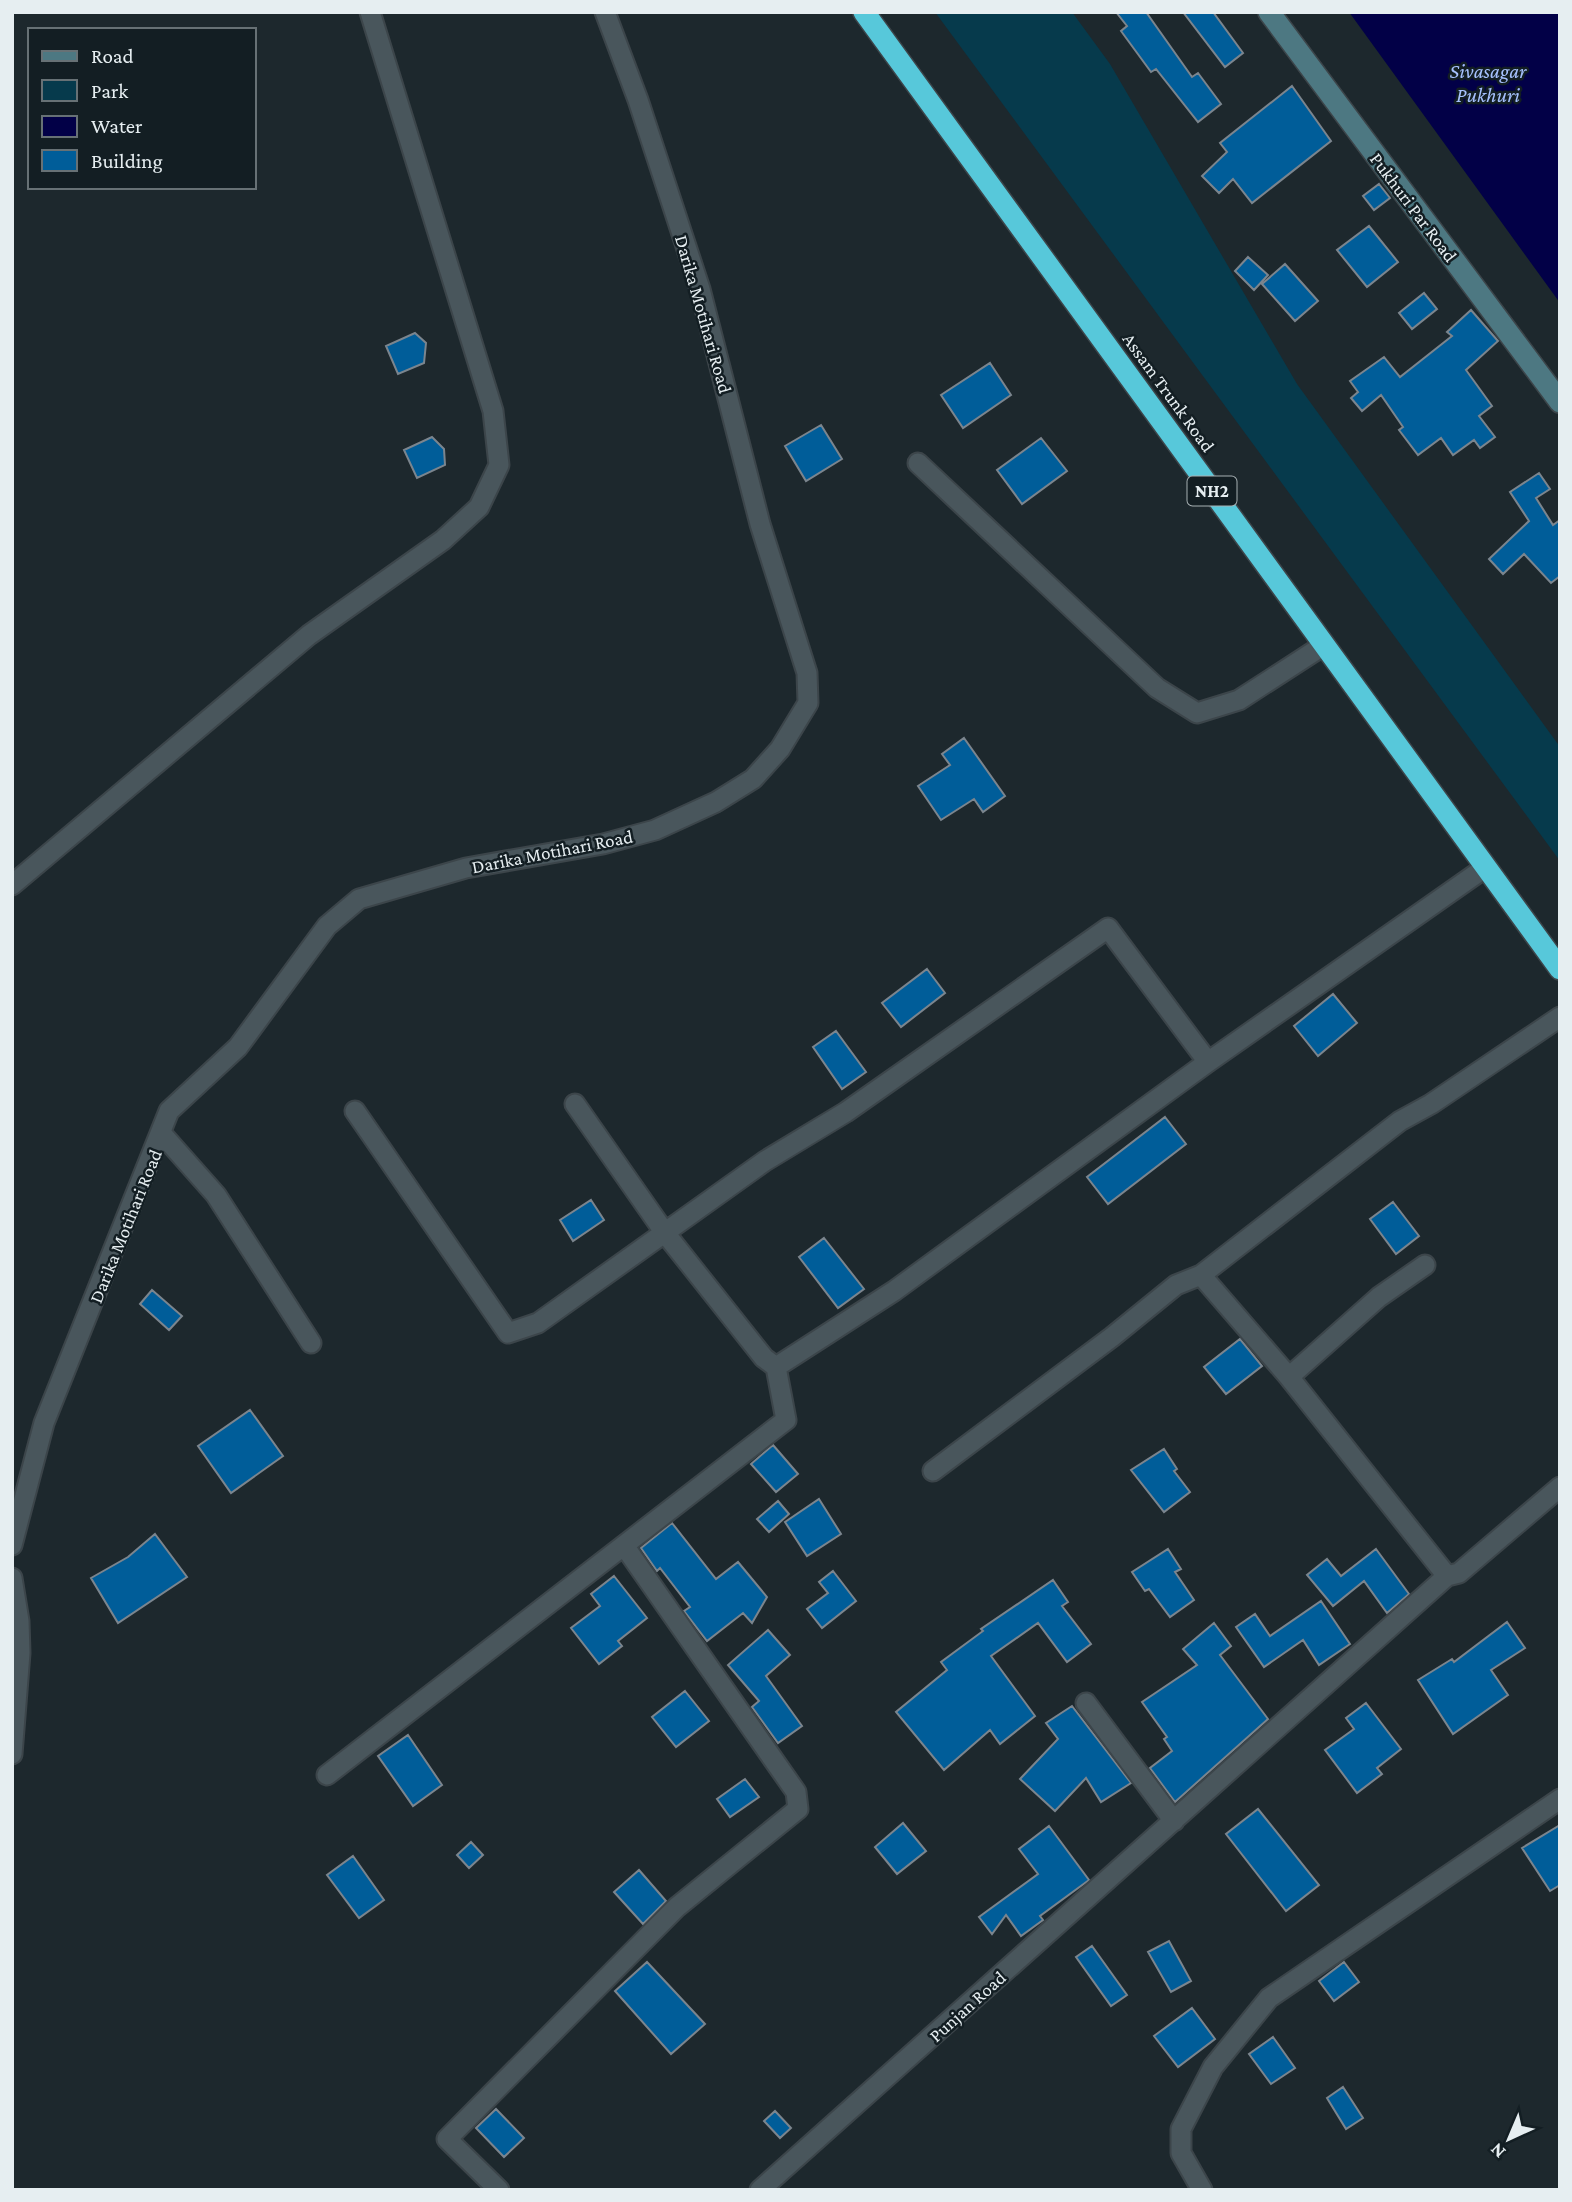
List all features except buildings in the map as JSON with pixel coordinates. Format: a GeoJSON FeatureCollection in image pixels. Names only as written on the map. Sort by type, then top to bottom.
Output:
{"type":"FeatureCollection","features":[{"type":"Feature","properties":{"kind":"highway","name":"Assam Trunk Road"},"geometry":{"type":"LineString","coordinates":[[864,12],[1560,969]]}},
{"type":"Feature","properties":{"kind":"street"},"geometry":{"type":"LineString","coordinates":[[12,885],[309,635],[443,540],[479,507],[499,465],[493,411],[370,12]]}},
{"type":"Feature","properties":{"kind":"street","name":"Darika Motihari Road"},"geometry":{"type":"LineString","coordinates":[[12,1545],[44,1423],[169,1111],[238,1047],[327,926],[359,899],[466,868],[603,844],[655,830],[716,803],[753,779],[780,749],[808,703],[807,673],[760,524],[700,289],[605,12]]}},
{"type":"Feature","properties":{"kind":"street","name":"Pukhuri Par Road"},"geometry":{"type":"LineString","coordinates":[[1269,12],[1560,402]]}},
{"type":"Feature","properties":{"kind":"street"},"geometry":{"type":"LineString","coordinates":[[918,463],[1157,688],[1197,713],[1240,700],[1324,645]]}},
{"type":"Feature","properties":{"kind":"street"},"geometry":{"type":"LineString","coordinates":[[776,1367],[894,1291],[1208,1062],[1486,867]]}},
{"type":"Feature","properties":{"kind":"street"},"geometry":{"type":"LineString","coordinates":[[355,1111],[508,1332],[538,1323],[765,1160],[846,1112],[1108,928],[1208,1062]]}},
{"type":"Feature","properties":{"kind":"street"},"geometry":{"type":"LineString","coordinates":[[933,1471],[1112,1337],[1176,1285],[1201,1275],[1400,1121],[1431,1104],[1560,1017]]}},
{"type":"Feature","properties":{"kind":"street"},"geometry":{"type":"LineString","coordinates":[[327,1775],[786,1420],[776,1367],[764,1358],[665,1233],[575,1104]]}},
{"type":"Feature","properties":{"kind":"street"},"geometry":{"type":"LineString","coordinates":[[162,1134],[216,1195],[311,1343]]}},
{"type":"Feature","properties":{"kind":"street"},"geometry":{"type":"LineString","coordinates":[[1289,1377],[1379,1297],[1425,1265]]}},
{"type":"Feature","properties":{"kind":"street"},"geometry":{"type":"LineString","coordinates":[[1201,1275],[1289,1377],[1447,1576]]}},
{"type":"Feature","properties":{"kind":"street","name":"Punjan Road"},"geometry":{"type":"LineString","coordinates":[[760,2190],[1447,1576],[1459,1573],[1560,1487]]}},
{"type":"Feature","properties":{"kind":"street"},"geometry":{"type":"LineString","coordinates":[[499,2190],[447,2139],[677,1908],[798,1809],[796,1792],[625,1547]]}},
{"type":"Feature","properties":{"kind":"street"},"geometry":{"type":"LineString","coordinates":[[12,1578],[19,1621],[20,1653],[12,1754]]}},
{"type":"Feature","properties":{"kind":"street"},"geometry":{"type":"LineString","coordinates":[[1086,1703],[1174,1821]]}},
{"type":"Feature","properties":{"kind":"street"},"geometry":{"type":"LineString","coordinates":[[1202,2190],[1181,2153],[1181,2129],[1213,2067],[1269,1998],[1560,1799]]}},
{"type":"Feature","properties":{"kind":"green space"},"geometry":{"type":"Polygon","coordinates":[[[935,12],[1072,12],[1110,64],[1297,384],[1560,747],[1560,861],[935,12]]]}},
{"type":"Feature","properties":{"kind":"water","name":"Sivasagar Pukhuri"},"geometry":{"type":"Polygon","coordinates":[[[1349,12],[1560,12],[1560,303],[1349,12]]]}}]}
